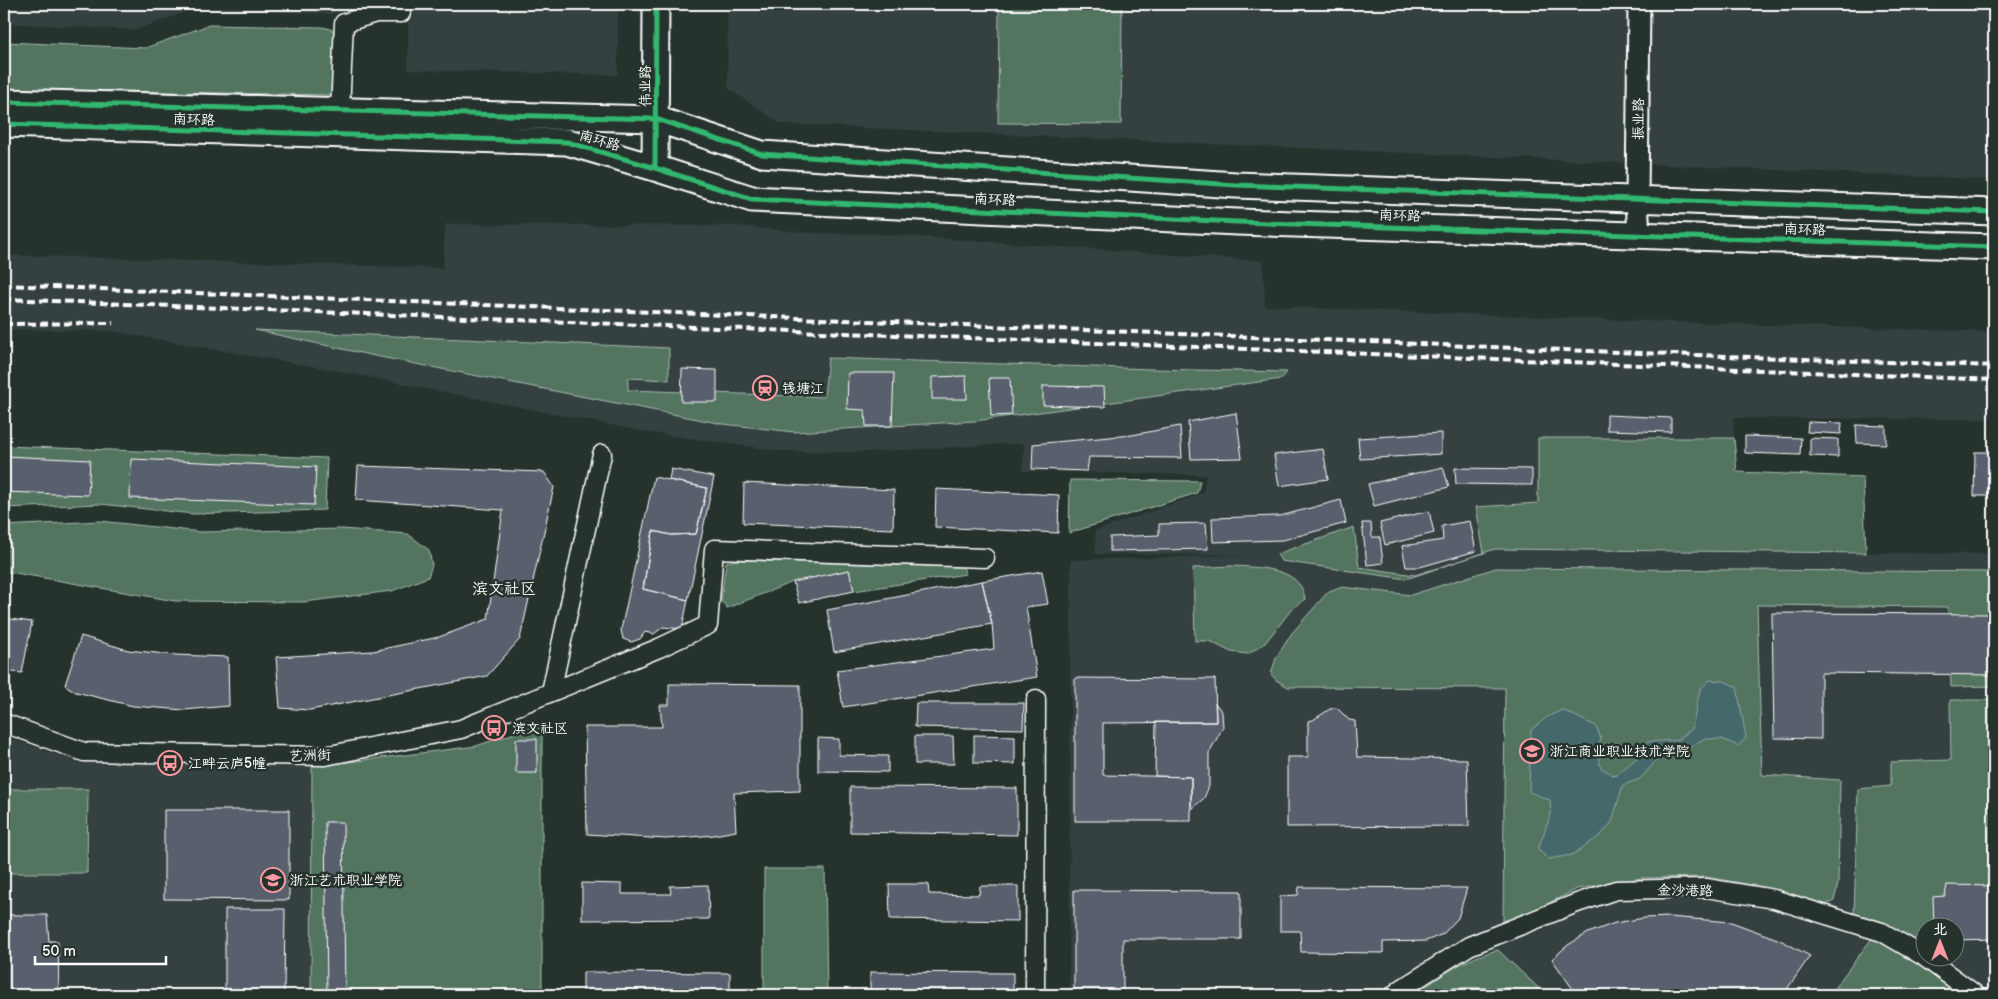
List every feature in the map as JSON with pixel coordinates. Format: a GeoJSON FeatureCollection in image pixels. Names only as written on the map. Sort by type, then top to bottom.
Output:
{"type":"FeatureCollection","features":[{"type":"Feature","properties":{"kind":"main road","name":"伟业路"},"geometry":{"type":"LineString","coordinates":[[655,168],[656,4]]}},
{"type":"Feature","properties":{"kind":"main road","name":"南环路"},"geometry":{"type":"LineString","coordinates":[[4,102],[656,119],[762,154],[1245,186],[1994,212]]}},
{"type":"Feature","properties":{"kind":"main road","name":"南环路"},"geometry":{"type":"LineString","coordinates":[[4,124],[566,142],[752,199],[1236,222],[1994,248]]}},
{"type":"Feature","properties":{"kind":"street"},"geometry":{"type":"LineString","coordinates":[[340,111],[344,23],[376,13],[401,13],[401,4]]}},
{"type":"Feature","properties":{"kind":"street","name":"振业路"},"geometry":{"type":"LineString","coordinates":[[1639,4],[1637,201],[1639,235]]}},
{"type":"Feature","properties":{"kind":"street"},"geometry":{"type":"LineString","coordinates":[[551,692],[602,454]]}},
{"type":"Feature","properties":{"kind":"street","name":"艺洲街"},"geometry":{"type":"LineString","coordinates":[[4,723],[84,752],[325,756],[461,729],[659,648],[708,625],[714,549],[985,558]]}},
{"type":"Feature","properties":{"kind":"street"},"geometry":{"type":"LineString","coordinates":[[1035,995],[1036,699]]}},
{"type":"Feature","properties":{"kind":"street","name":"金沙港路"},"geometry":{"type":"LineString","coordinates":[[1394,995],[1469,946],[1577,903],[1616,890],[1701,888],[1774,899],[1882,932],[1923,956],[1976,995]]}},
{"type":"Feature","properties":{"kind":"shaded area"},"geometry":{"type":"Polygon","coordinates":[[[4,4],[378,4],[331,14],[197,8],[135,30],[4,23],[4,4]]]}},
{"type":"Feature","properties":{"kind":"shaded area"},"geometry":{"type":"Polygon","coordinates":[[[408,4],[618,4],[618,75],[408,70],[408,4]]]}},
{"type":"Feature","properties":{"kind":"shaded area"},"geometry":{"type":"Polygon","coordinates":[[[727,4],[1994,4],[1994,180],[781,124],[728,88],[727,4]]]}},
{"type":"Feature","properties":{"kind":"shaded area"},"geometry":{"type":"Polygon","coordinates":[[[445,224],[738,226],[808,233],[878,234],[1263,261],[1265,306],[1994,332],[1994,419],[1733,418],[1734,438],[1538,438],[1538,503],[1476,507],[1485,553],[1495,549],[1994,554],[1994,995],[1069,995],[1071,560],[1249,555],[1096,554],[1095,531],[1203,493],[1206,475],[1023,471],[1024,443],[870,452],[781,451],[646,432],[323,368],[110,331],[4,329],[4,255],[443,268],[445,224]]]}},
{"type":"Feature","properties":{"kind":"shaded area","name":"浙江艺术职业学院"},"geometry":{"type":"Polygon","coordinates":[[[542,724],[542,995],[4,995],[4,736],[78,762],[325,765],[476,746],[542,724]]]}},
{"type":"Feature","properties":{"kind":"green space"},"geometry":{"type":"Polygon","coordinates":[[[999,4],[1122,4],[1121,124],[998,123],[999,4]]]}},
{"type":"Feature","properties":{"kind":"green space"},"geometry":{"type":"Polygon","coordinates":[[[209,25],[322,27],[331,29],[340,41],[338,87],[331,95],[4,89],[4,42],[145,48],[209,25]]]}},
{"type":"Feature","properties":{"kind":"green space"},"geometry":{"type":"Polygon","coordinates":[[[255,330],[669,348],[669,380],[628,378],[628,390],[824,397],[828,358],[1287,372],[1281,379],[975,421],[794,432],[723,424],[370,355],[255,330]]]}},
{"type":"Feature","properties":{"kind":"green space"},"geometry":{"type":"Polygon","coordinates":[[[1538,438],[1734,438],[1737,472],[1863,477],[1866,553],[1495,549],[1484,553],[1476,507],[1538,503],[1538,438]]]}},
{"type":"Feature","properties":{"kind":"green space"},"geometry":{"type":"Polygon","coordinates":[[[4,446],[327,458],[325,510],[193,514],[100,504],[4,508],[4,446]]]}},
{"type":"Feature","properties":{"kind":"green space"},"geometry":{"type":"Polygon","coordinates":[[[1070,480],[1200,481],[1197,493],[1069,533],[1070,480]]]}},
{"type":"Feature","properties":{"kind":"green space"},"geometry":{"type":"Polygon","coordinates":[[[100,521],[201,532],[342,529],[408,534],[429,550],[432,565],[428,577],[392,591],[304,602],[175,601],[4,571],[4,526],[100,521]]]}},
{"type":"Feature","properties":{"kind":"green space"},"geometry":{"type":"Polygon","coordinates":[[[1354,527],[1359,567],[1415,575],[1468,558],[1406,579],[1281,561],[1277,554],[1354,527]]]}},
{"type":"Feature","properties":{"kind":"green space"},"geometry":{"type":"Polygon","coordinates":[[[737,560],[963,567],[966,574],[854,591],[849,570],[793,582],[727,608],[721,601],[726,562],[737,560]]]}},
{"type":"Feature","properties":{"kind":"green space"},"geometry":{"type":"Polygon","coordinates":[[[1231,566],[1268,569],[1286,574],[1300,585],[1305,599],[1292,609],[1265,643],[1248,654],[1231,652],[1209,641],[1195,641],[1193,568],[1231,566]]]}},
{"type":"Feature","properties":{"kind":"green space"},"geometry":{"type":"Polygon","coordinates":[[[1496,568],[1994,572],[1994,686],[1951,687],[1948,607],[1757,605],[1762,775],[1840,780],[1838,884],[1834,901],[1821,907],[1799,897],[1764,887],[1707,877],[1641,878],[1577,889],[1503,926],[1505,688],[1288,687],[1276,680],[1271,674],[1276,658],[1292,633],[1327,593],[1342,587],[1411,595],[1496,568]]]}},
{"type":"Feature","properties":{"kind":"green space"},"geometry":{"type":"Polygon","coordinates":[[[1950,700],[1994,700],[1994,930],[1966,929],[1966,916],[1916,916],[1916,942],[1854,914],[1858,789],[1891,786],[1891,762],[1951,760],[1950,700]]]}},
{"type":"Feature","properties":{"kind":"green space"},"geometry":{"type":"Polygon","coordinates":[[[542,724],[542,995],[311,995],[312,765],[476,746],[542,724]]]}},
{"type":"Feature","properties":{"kind":"green space"},"geometry":{"type":"Polygon","coordinates":[[[4,789],[88,789],[87,873],[4,873],[4,789]]]}},
{"type":"Feature","properties":{"kind":"green space"},"geometry":{"type":"Polygon","coordinates":[[[764,869],[825,869],[827,995],[764,995],[764,869]]]}},
{"type":"Feature","properties":{"kind":"green space"},"geometry":{"type":"Polygon","coordinates":[[[1873,937],[1914,957],[1916,958],[1916,966],[1927,966],[1967,995],[1829,995],[1873,937]]]}},
{"type":"Feature","properties":{"kind":"green space"},"geometry":{"type":"Polygon","coordinates":[[[1498,950],[1546,995],[1414,995],[1464,963],[1498,950]]]}},
{"type":"Feature","properties":{"kind":"water"},"geometry":{"type":"Polygon","coordinates":[[[1710,680],[1724,681],[1737,687],[1746,738],[1738,746],[1722,739],[1703,739],[1684,751],[1664,752],[1640,779],[1623,785],[1612,822],[1601,835],[1572,855],[1548,859],[1538,849],[1551,814],[1550,800],[1529,792],[1531,730],[1547,717],[1562,710],[1596,726],[1601,739],[1597,749],[1601,768],[1615,776],[1638,757],[1647,742],[1678,740],[1692,729],[1700,689],[1710,680]]]}},
{"type":"Feature","properties":{"kind":"building"},"geometry":{"type":"Polygon","coordinates":[[[682,369],[717,370],[717,402],[681,402],[682,369]]]}},
{"type":"Feature","properties":{"kind":"building"},"geometry":{"type":"Polygon","coordinates":[[[848,373],[894,373],[892,426],[866,426],[865,410],[847,409],[848,373]]]}},
{"type":"Feature","properties":{"kind":"building"},"geometry":{"type":"Polygon","coordinates":[[[966,376],[967,399],[932,399],[932,377],[966,376]]]}},
{"type":"Feature","properties":{"kind":"building"},"geometry":{"type":"Polygon","coordinates":[[[989,378],[1010,378],[1012,415],[991,416],[989,378]]]}},
{"type":"Feature","properties":{"kind":"building"},"geometry":{"type":"Polygon","coordinates":[[[1043,386],[1104,387],[1105,407],[1043,405],[1043,386]]]}},
{"type":"Feature","properties":{"kind":"building"},"geometry":{"type":"Polygon","coordinates":[[[1236,413],[1242,458],[1191,459],[1188,422],[1236,413]]]}},
{"type":"Feature","properties":{"kind":"building"},"geometry":{"type":"Polygon","coordinates":[[[1607,415],[1671,418],[1671,432],[1607,430],[1607,415]]]}},
{"type":"Feature","properties":{"kind":"building"},"geometry":{"type":"Polygon","coordinates":[[[1808,422],[1842,423],[1841,434],[1807,432],[1808,422]]]}},
{"type":"Feature","properties":{"kind":"building"},"geometry":{"type":"Polygon","coordinates":[[[1856,425],[1886,426],[1886,444],[1857,443],[1856,425]]]}},
{"type":"Feature","properties":{"kind":"building"},"geometry":{"type":"Polygon","coordinates":[[[1180,426],[1182,458],[1089,457],[1087,471],[1032,469],[1033,444],[1132,435],[1180,426]]]}},
{"type":"Feature","properties":{"kind":"building"},"geometry":{"type":"Polygon","coordinates":[[[1441,433],[1441,454],[1360,459],[1358,438],[1441,433]]]}},
{"type":"Feature","properties":{"kind":"building"},"geometry":{"type":"Polygon","coordinates":[[[1745,436],[1801,438],[1800,455],[1745,453],[1745,436]]]}},
{"type":"Feature","properties":{"kind":"building"},"geometry":{"type":"Polygon","coordinates":[[[1810,438],[1838,439],[1838,457],[1810,456],[1810,438]]]}},
{"type":"Feature","properties":{"kind":"building"},"geometry":{"type":"Polygon","coordinates":[[[1323,449],[1328,479],[1279,486],[1274,455],[1323,449]]]}},
{"type":"Feature","properties":{"kind":"building"},"geometry":{"type":"Polygon","coordinates":[[[1975,452],[1990,452],[1990,496],[1974,496],[1975,452]]]}},
{"type":"Feature","properties":{"kind":"building"},"geometry":{"type":"Polygon","coordinates":[[[4,456],[90,460],[88,495],[4,492],[4,456]]]}},
{"type":"Feature","properties":{"kind":"building"},"geometry":{"type":"Polygon","coordinates":[[[131,459],[316,467],[314,505],[130,498],[131,459]]]}},
{"type":"Feature","properties":{"kind":"building"},"geometry":{"type":"Polygon","coordinates":[[[358,466],[544,472],[554,487],[520,639],[487,676],[310,710],[280,708],[276,657],[373,651],[439,637],[488,619],[503,510],[356,500],[358,466]]]}},
{"type":"Feature","properties":{"kind":"building"},"geometry":{"type":"Polygon","coordinates":[[[1443,467],[1449,487],[1374,506],[1368,484],[1443,467]]]}},
{"type":"Feature","properties":{"kind":"building"},"geometry":{"type":"Polygon","coordinates":[[[1455,468],[1532,469],[1532,485],[1456,484],[1455,468]]]}},
{"type":"Feature","properties":{"kind":"building"},"geometry":{"type":"Polygon","coordinates":[[[671,469],[714,477],[688,600],[643,589],[653,531],[671,535],[696,534],[707,488],[669,480],[671,469]]]}},
{"type":"Feature","properties":{"kind":"building"},"geometry":{"type":"Polygon","coordinates":[[[654,477],[707,488],[696,534],[671,535],[653,531],[643,589],[688,600],[682,629],[663,627],[654,634],[645,632],[640,639],[631,642],[623,639],[621,630],[654,477]]]}},
{"type":"Feature","properties":{"kind":"building"},"geometry":{"type":"Polygon","coordinates":[[[744,483],[894,490],[893,529],[743,523],[744,483]]]}},
{"type":"Feature","properties":{"kind":"building"},"geometry":{"type":"Polygon","coordinates":[[[936,489],[1059,495],[1058,533],[935,527],[936,489]]]}},
{"type":"Feature","properties":{"kind":"building"},"geometry":{"type":"Polygon","coordinates":[[[1341,500],[1346,523],[1283,540],[1213,542],[1212,518],[1280,516],[1341,500]]]}},
{"type":"Feature","properties":{"kind":"building"},"geometry":{"type":"Polygon","coordinates":[[[1429,511],[1434,533],[1385,545],[1380,523],[1429,511]]]}},
{"type":"Feature","properties":{"kind":"building"},"geometry":{"type":"Polygon","coordinates":[[[1470,521],[1476,551],[1420,567],[1406,567],[1402,546],[1443,540],[1442,526],[1470,521]]]}},
{"type":"Feature","properties":{"kind":"building"},"geometry":{"type":"Polygon","coordinates":[[[1206,523],[1208,549],[1110,551],[1110,537],[1159,535],[1159,524],[1206,523]]]}},
{"type":"Feature","properties":{"kind":"building"},"geometry":{"type":"Polygon","coordinates":[[[1362,523],[1371,523],[1372,537],[1380,537],[1383,563],[1367,565],[1362,523]]]}},
{"type":"Feature","properties":{"kind":"building"},"geometry":{"type":"Polygon","coordinates":[[[849,570],[854,591],[799,603],[793,582],[849,570]]]}},
{"type":"Feature","properties":{"kind":"building"},"geometry":{"type":"Polygon","coordinates":[[[1042,571],[1048,604],[1026,607],[1037,677],[843,707],[837,670],[994,649],[992,624],[982,581],[1042,571]]]}},
{"type":"Feature","properties":{"kind":"building"},"geometry":{"type":"Polygon","coordinates":[[[982,581],[992,624],[834,652],[827,610],[982,581]]]}},
{"type":"Feature","properties":{"kind":"building"},"geometry":{"type":"Polygon","coordinates":[[[1772,613],[1994,614],[1994,675],[1821,673],[1821,739],[1774,738],[1772,613]]]}},
{"type":"Feature","properties":{"kind":"building"},"geometry":{"type":"Polygon","coordinates":[[[4,618],[32,622],[22,673],[4,671],[4,618]]]}},
{"type":"Feature","properties":{"kind":"building"},"geometry":{"type":"Polygon","coordinates":[[[81,636],[128,650],[175,655],[228,657],[229,706],[184,710],[133,706],[76,692],[65,685],[81,636]]]}},
{"type":"Feature","properties":{"kind":"building"},"geometry":{"type":"Polygon","coordinates":[[[1075,678],[1215,679],[1216,722],[1103,723],[1103,775],[1191,777],[1191,821],[1075,821],[1075,678]]]}},
{"type":"Feature","properties":{"kind":"building"},"geometry":{"type":"Polygon","coordinates":[[[669,684],[800,685],[800,791],[734,793],[736,831],[666,839],[587,834],[585,727],[662,727],[660,705],[669,705],[669,684]]]}},
{"type":"Feature","properties":{"kind":"building"},"geometry":{"type":"Polygon","coordinates":[[[916,703],[1024,703],[1023,729],[915,727],[916,703]]]}},
{"type":"Feature","properties":{"kind":"building"},"geometry":{"type":"Polygon","coordinates":[[[1215,703],[1222,712],[1223,727],[1209,753],[1209,786],[1204,798],[1191,810],[1191,777],[1155,776],[1156,722],[1216,722],[1215,703]]]}},
{"type":"Feature","properties":{"kind":"building"},"geometry":{"type":"Polygon","coordinates":[[[1337,708],[1349,720],[1355,721],[1357,757],[1467,759],[1469,826],[1287,827],[1287,757],[1308,757],[1308,721],[1313,720],[1330,709],[1337,708]]]}},
{"type":"Feature","properties":{"kind":"building"},"geometry":{"type":"Polygon","coordinates":[[[974,735],[1015,736],[1015,764],[974,763],[974,735]]]}},
{"type":"Feature","properties":{"kind":"building"},"geometry":{"type":"Polygon","coordinates":[[[915,736],[953,736],[954,764],[915,764],[915,736]]]}},
{"type":"Feature","properties":{"kind":"building"},"geometry":{"type":"Polygon","coordinates":[[[818,738],[839,739],[839,755],[888,756],[888,772],[818,771],[818,738]]]}},
{"type":"Feature","properties":{"kind":"building"},"geometry":{"type":"Polygon","coordinates":[[[516,739],[537,739],[537,773],[516,773],[516,739]]]}},
{"type":"Feature","properties":{"kind":"building"},"geometry":{"type":"Polygon","coordinates":[[[850,787],[1017,788],[1017,835],[850,832],[850,787]]]}},
{"type":"Feature","properties":{"kind":"building"},"geometry":{"type":"Polygon","coordinates":[[[164,810],[289,810],[289,900],[164,899],[164,810]]]}},
{"type":"Feature","properties":{"kind":"building"},"geometry":{"type":"Polygon","coordinates":[[[325,822],[343,822],[345,995],[327,995],[325,822]]]}},
{"type":"Feature","properties":{"kind":"building"},"geometry":{"type":"Polygon","coordinates":[[[582,883],[622,884],[622,894],[671,894],[670,886],[708,885],[709,919],[582,920],[582,883]]]}},
{"type":"Feature","properties":{"kind":"building"},"geometry":{"type":"Polygon","coordinates":[[[889,884],[928,884],[929,894],[979,895],[980,886],[1018,886],[1018,921],[890,919],[889,884]]]}},
{"type":"Feature","properties":{"kind":"building"},"geometry":{"type":"Polygon","coordinates":[[[1947,885],[1994,886],[1994,939],[1966,940],[1966,916],[1934,916],[1933,897],[1945,896],[1947,885]]]}},
{"type":"Feature","properties":{"kind":"building"},"geometry":{"type":"Polygon","coordinates":[[[1299,887],[1467,888],[1458,918],[1443,934],[1426,941],[1383,942],[1383,953],[1301,952],[1300,931],[1280,931],[1280,896],[1298,895],[1299,887]]]}},
{"type":"Feature","properties":{"kind":"building"},"geometry":{"type":"Polygon","coordinates":[[[1074,890],[1241,891],[1241,939],[1123,939],[1123,995],[1074,995],[1074,890]]]}},
{"type":"Feature","properties":{"kind":"building"},"geometry":{"type":"Polygon","coordinates":[[[225,909],[285,909],[284,995],[225,995],[225,909]]]}},
{"type":"Feature","properties":{"kind":"building"},"geometry":{"type":"Polygon","coordinates":[[[4,915],[47,915],[49,941],[58,941],[59,995],[4,995],[4,915]]]}},
{"type":"Feature","properties":{"kind":"building"},"geometry":{"type":"Polygon","coordinates":[[[1669,917],[1731,922],[1780,940],[1810,956],[1783,995],[1577,995],[1552,959],[1568,945],[1588,933],[1615,923],[1644,918],[1669,917]]]}},
{"type":"Feature","properties":{"kind":"building"},"geometry":{"type":"Polygon","coordinates":[[[583,972],[730,973],[730,995],[583,995],[583,972]]]}},
{"type":"Feature","properties":{"kind":"building"},"geometry":{"type":"Polygon","coordinates":[[[870,972],[1013,973],[1013,995],[870,995],[870,972]]]}},
{"type":"Feature","properties":{"kind":"building"},"geometry":{"type":"Polygon","coordinates":[[[1444,988],[1511,988],[1511,995],[1444,995],[1444,988]]]}},
{"type":"Feature","properties":{"kind":"railway"},"geometry":{"type":"LineString","coordinates":[[4,285],[1994,366]]}},
{"type":"Feature","properties":{"kind":"railway"},"geometry":{"type":"LineString","coordinates":[[4,299],[1994,380]]}},
{"type":"Feature","properties":{"kind":"railway"},"geometry":{"type":"LineString","coordinates":[[4,324],[113,323]]}},
{"type":"Feature","properties":{"kind":"cycle path"},"geometry":{"type":"LineString","coordinates":[[655,168],[656,4]]}},
{"type":"Feature","properties":{"kind":"cycle path"},"geometry":{"type":"LineString","coordinates":[[4,102],[656,119],[762,154],[1236,185],[1994,212]]}},
{"type":"Feature","properties":{"kind":"cycle path"},"geometry":{"type":"LineString","coordinates":[[4,124],[567,142],[752,199],[1237,222],[1994,247]]}},
{"type":"Feature","properties":{"kind":"place","name":"钱塘江"},"geometry":{"type":"Point","coordinates":[765,388]}},
{"type":"Feature","properties":{"kind":"place","name":"滨文社区"},"geometry":{"type":"Point","coordinates":[494,728]}},
{"type":"Feature","properties":{"kind":"place","name":"浙江商业职业技术学院"},"geometry":{"type":"Point","coordinates":[1532,751]}},
{"type":"Feature","properties":{"kind":"place","name":"江畔云庐5幢"},"geometry":{"type":"Point","coordinates":[170,763]}},
{"type":"Feature","properties":{"kind":"place","name":"浙江艺术职业学院"},"geometry":{"type":"Point","coordinates":[273,880]}},
{"type":"Feature","properties":{"kind":"district","name":"滨文社区"},"geometry":{"type":"Point","coordinates":[504,588]}}]}
